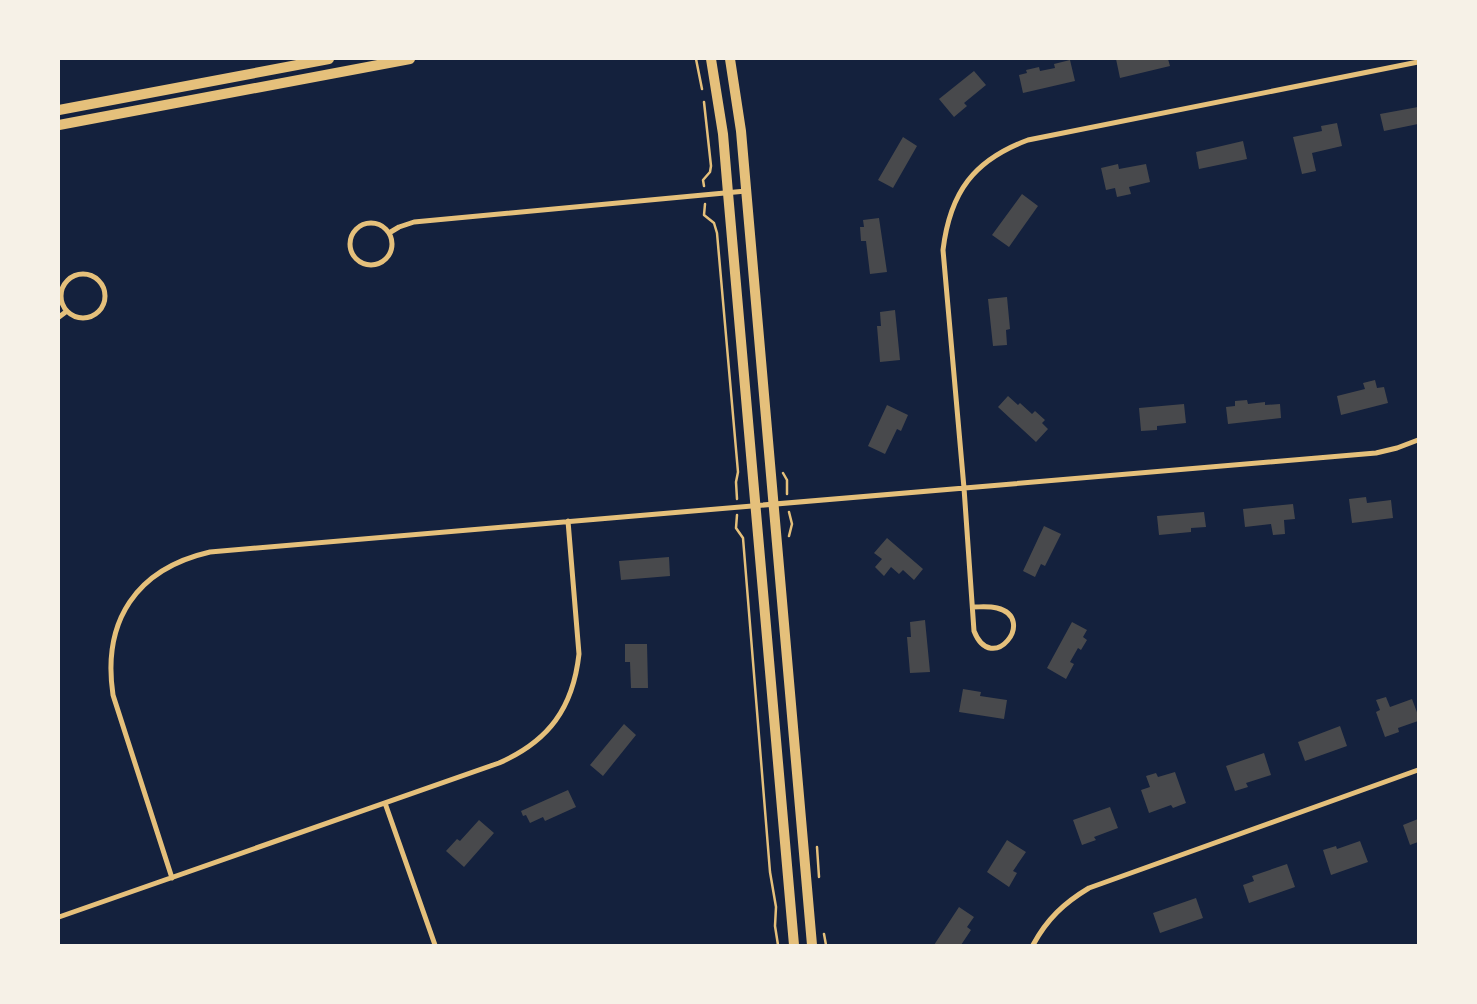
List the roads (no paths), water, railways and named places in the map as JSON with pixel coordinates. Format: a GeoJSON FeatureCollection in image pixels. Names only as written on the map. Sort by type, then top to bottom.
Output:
{"type":"FeatureCollection","features":[{"type":"Feature","properties":{"kind":"main road"},"geometry":{"type":"LineString","coordinates":[[59,110],[329,59]]}},
{"type":"Feature","properties":{"kind":"main road"},"geometry":{"type":"LineString","coordinates":[[59,125],[410,59]]}},
{"type":"Feature","properties":{"kind":"main road"},"geometry":{"type":"LineString","coordinates":[[711,59],[723,134],[794,945]]}},
{"type":"Feature","properties":{"kind":"main road"},"geometry":{"type":"LineString","coordinates":[[730,59],[741,131],[812,945]]}},
{"type":"Feature","properties":{"kind":"street"},"geometry":{"type":"LineString","coordinates":[[973,607],[997,608],[1009,614],[1014,629],[1011,638],[1006,644],[995,648],[988,647],[977,640],[974,631],[964,488],[943,250],[946,228],[953,205],[974,173],[990,158],[1009,147],[1028,140],[1418,62]]}},
{"type":"Feature","properties":{"kind":"street"},"geometry":{"type":"LineString","coordinates":[[389,233],[414,222],[746,191]]}},
{"type":"Feature","properties":{"kind":"street"},"geometry":{"type":"LineString","coordinates":[[370,223],[385,228],[389,233],[391,252],[382,262],[375,265],[367,265],[358,262],[350,248],[350,242],[356,229],[370,223]]}},
{"type":"Feature","properties":{"kind":"street"},"geometry":{"type":"LineString","coordinates":[[80,275],[87,275],[99,282],[105,295],[104,301],[97,313],[85,318],[72,315],[67,310],[62,299],[63,287],[67,282],[80,275]]}},
{"type":"Feature","properties":{"kind":"street"},"geometry":{"type":"LineString","coordinates":[[59,317],[67,310]]}},
{"type":"Feature","properties":{"kind":"street"},"geometry":{"type":"LineString","coordinates":[[172,878],[113,695],[110,675],[112,648],[119,621],[128,604],[156,574],[190,557],[210,552],[1376,453],[1418,440]]}},
{"type":"Feature","properties":{"kind":"street"},"geometry":{"type":"LineString","coordinates":[[59,918],[385,804],[518,755],[535,744],[550,730],[562,713],[575,681],[579,654],[568,521]]}},
{"type":"Feature","properties":{"kind":"street"},"geometry":{"type":"LineString","coordinates":[[1033,945],[1054,913],[1070,899],[1089,888],[1418,770]]}},
{"type":"Feature","properties":{"kind":"street"},"geometry":{"type":"LineString","coordinates":[[385,804],[435,945]]}}]}
